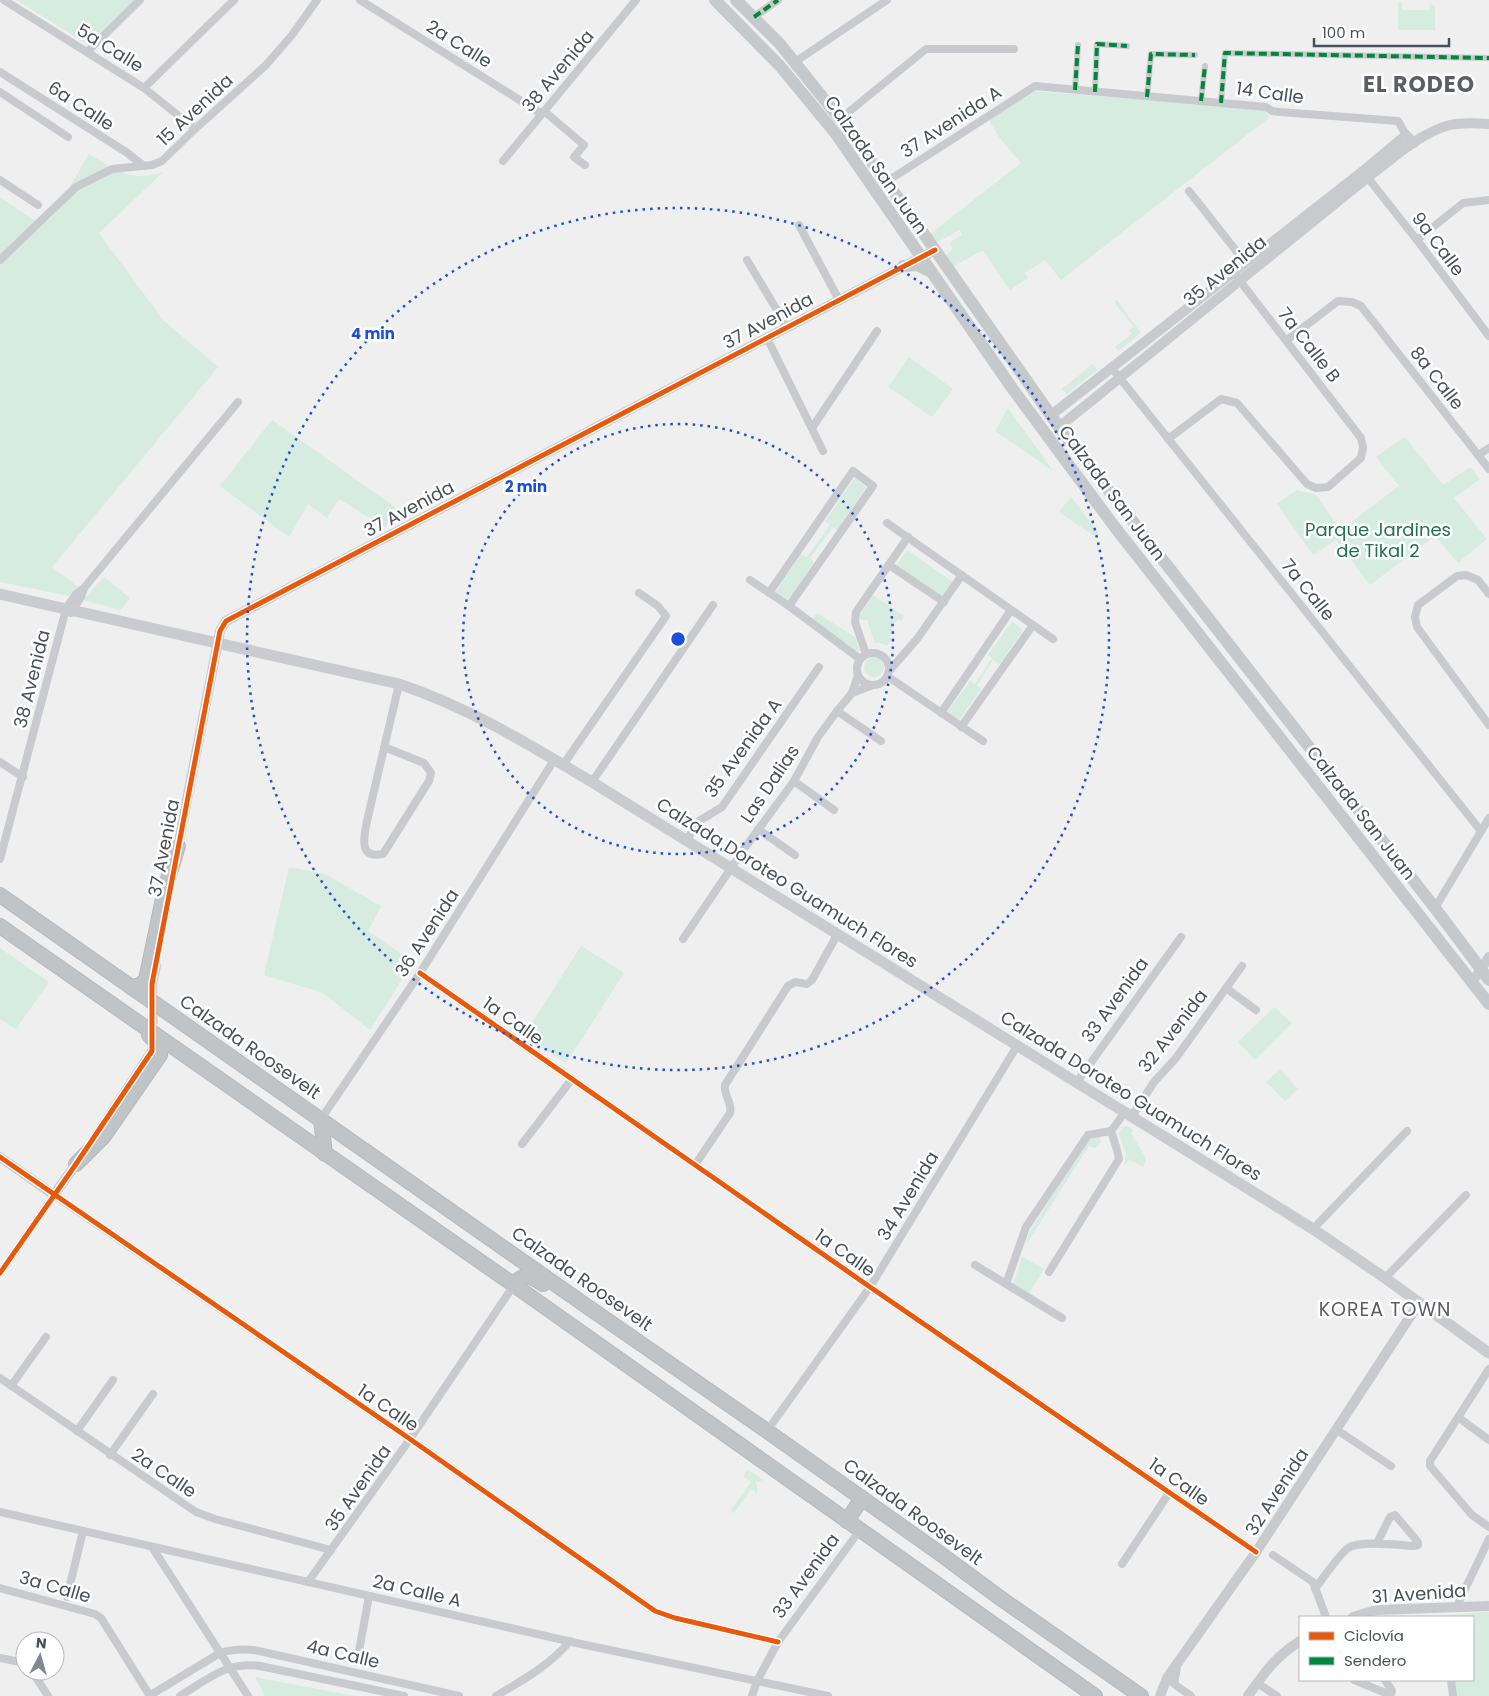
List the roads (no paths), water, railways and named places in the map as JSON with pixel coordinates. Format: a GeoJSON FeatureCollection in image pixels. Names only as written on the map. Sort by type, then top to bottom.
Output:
{"type":"FeatureCollection","features":[{"type":"Feature","properties":{"kind":"highway"},"geometry":{"type":"LineString","coordinates":[[131,987],[140,985],[146,980],[165,889],[178,846]]}},
{"type":"Feature","properties":{"kind":"highway","name":"Calzada Roosevelt"},"geometry":{"type":"LineString","coordinates":[[0,894],[767,1431],[1141,1696]]}},
{"type":"Feature","properties":{"kind":"highway"},"geometry":{"type":"LineString","coordinates":[[0,926],[514,1285],[1095,1696]]}},
{"type":"Feature","properties":{"kind":"highway"},"geometry":{"type":"LineString","coordinates":[[76,1164],[104,1136],[160,1055],[158,1045],[140,1025]]}},
{"type":"Feature","properties":{"kind":"highway"},"geometry":{"type":"LineString","coordinates":[[321,1120],[325,1154]]}},
{"type":"Feature","properties":{"kind":"highway"},"geometry":{"type":"LineString","coordinates":[[514,1285],[520,1278],[529,1276],[550,1289],[567,1292]]}},
{"type":"Feature","properties":{"kind":"highway"},"geometry":{"type":"LineString","coordinates":[[847,1521],[862,1498]]}},
{"type":"Feature","properties":{"kind":"main road","name":"Calzada San Juan"},"geometry":{"type":"LineString","coordinates":[[715,0],[780,66],[836,134],[1012,388],[1114,526],[1478,992],[1487,997]]}},
{"type":"Feature","properties":{"kind":"main road","name":"Calzada San Juan"},"geometry":{"type":"LineString","coordinates":[[736,0],[795,62],[840,119],[935,250],[1050,416],[1435,908],[1489,980]]}},
{"type":"Feature","properties":{"kind":"main road"},"geometry":{"type":"LineString","coordinates":[[903,266],[917,265],[933,273]]}},
{"type":"Feature","properties":{"kind":"main road","name":"Calzada Doroteo Guamuch Flores"},"geometry":{"type":"LineString","coordinates":[[0,594],[399,684],[429,694],[484,720],[592,782],[1313,1229],[1489,1353]]}},
{"type":"Feature","properties":{"kind":"street","name":"5a Calle"},"geometry":{"type":"LineString","coordinates":[[4,0],[144,88],[195,129]]}},
{"type":"Feature","properties":{"kind":"street"},"geometry":{"type":"LineString","coordinates":[[87,52],[140,0]]}},
{"type":"Feature","properties":{"kind":"street"},"geometry":{"type":"LineString","coordinates":[[144,88],[234,0]]}},
{"type":"Feature","properties":{"kind":"street","name":"15 Avenida"},"geometry":{"type":"LineString","coordinates":[[0,260],[76,187],[112,169],[157,164],[162,161],[266,64],[292,35],[317,0]]}},
{"type":"Feature","properties":{"kind":"street","name":"2a Calle"},"geometry":{"type":"LineString","coordinates":[[360,0],[543,112],[584,145],[574,157],[585,165]]}},
{"type":"Feature","properties":{"kind":"street","name":"38 Avenida"},"geometry":{"type":"LineString","coordinates":[[503,161],[636,0]]}},
{"type":"Feature","properties":{"kind":"street"},"geometry":{"type":"LineString","coordinates":[[754,17],[778,0]]}},
{"type":"Feature","properties":{"kind":"street"},"geometry":{"type":"LineString","coordinates":[[795,62],[886,0]]}},
{"type":"Feature","properties":{"kind":"street"},"geometry":{"type":"LineString","coordinates":[[1095,92],[1096,44],[1127,46]]}},
{"type":"Feature","properties":{"kind":"street"},"geometry":{"type":"LineString","coordinates":[[1075,90],[1078,45]]}},
{"type":"Feature","properties":{"kind":"street"},"geometry":{"type":"LineString","coordinates":[[840,119],[926,49],[1014,49]]}},
{"type":"Feature","properties":{"kind":"street"},"geometry":{"type":"LineString","coordinates":[[1221,103],[1225,53],[1489,58]]}},
{"type":"Feature","properties":{"kind":"street"},"geometry":{"type":"LineString","coordinates":[[1147,96],[1151,54],[1196,55]]}},
{"type":"Feature","properties":{"kind":"street"},"geometry":{"type":"LineString","coordinates":[[1201,101],[1205,66]]}},
{"type":"Feature","properties":{"kind":"street","name":"6a Calle"},"geometry":{"type":"LineString","coordinates":[[0,72],[126,152],[144,166]]}},
{"type":"Feature","properties":{"kind":"street","name":"14 Calle"},"geometry":{"type":"LineString","coordinates":[[1032,87],[1266,107],[1272,111],[1280,112],[1398,122],[1406,135],[1414,143]]}},
{"type":"Feature","properties":{"kind":"street","name":"37 Avenida A"},"geometry":{"type":"LineString","coordinates":[[886,182],[1032,87]]}},
{"type":"Feature","properties":{"kind":"street","name":"6a Calle"},"geometry":{"type":"LineString","coordinates":[[0,92],[68,138]]}},
{"type":"Feature","properties":{"kind":"street"},"geometry":{"type":"LineString","coordinates":[[1414,143],[1437,129],[1450,125],[1463,123],[1489,124]]}},
{"type":"Feature","properties":{"kind":"street","name":"35 Avenida"},"geometry":{"type":"LineString","coordinates":[[1059,427],[1365,174],[1406,135]]}},
{"type":"Feature","properties":{"kind":"street","name":"35 Avenida"},"geometry":{"type":"LineString","coordinates":[[1050,416],[1245,262],[1365,174],[1414,143]]}},
{"type":"Feature","properties":{"kind":"street","name":"9a Calle"},"geometry":{"type":"LineString","coordinates":[[1365,174],[1489,336]]}},
{"type":"Feature","properties":{"kind":"street"},"geometry":{"type":"LineString","coordinates":[[0,180],[38,205]]}},
{"type":"Feature","properties":{"kind":"street"},"geometry":{"type":"LineString","coordinates":[[1189,190],[1245,262]]}},
{"type":"Feature","properties":{"kind":"street"},"geometry":{"type":"LineString","coordinates":[[1417,240],[1463,203],[1486,200],[1489,206]]}},
{"type":"Feature","properties":{"kind":"street"},"geometry":{"type":"LineString","coordinates":[[799,225],[839,300]]}},
{"type":"Feature","properties":{"kind":"street","name":"37 Avenida"},"geometry":{"type":"LineString","coordinates":[[152,984],[222,626],[226,621],[935,250]]}},
{"type":"Feature","properties":{"kind":"street"},"geometry":{"type":"LineString","coordinates":[[748,260],[787,327]]}},
{"type":"Feature","properties":{"kind":"street","name":"7a Calle B"},"geometry":{"type":"LineString","coordinates":[[1168,439],[1221,399],[1237,403],[1307,484],[1316,488],[1328,487],[1361,458],[1364,447],[1362,438],[1232,272]]}},
{"type":"Feature","properties":{"kind":"street","name":"8a Calle"},"geometry":{"type":"LineString","coordinates":[[1287,340],[1338,302],[1352,302],[1361,306],[1489,470]]}},
{"type":"Feature","properties":{"kind":"street"},"geometry":{"type":"LineString","coordinates":[[810,424],[877,331]]}},
{"type":"Feature","properties":{"kind":"street"},"geometry":{"type":"LineString","coordinates":[[767,338],[824,451]]}},
{"type":"Feature","properties":{"kind":"street","name":"7a Calle"},"geometry":{"type":"LineString","coordinates":[[1111,367],[1481,831]]}},
{"type":"Feature","properties":{"kind":"street","name":"38 Avenida"},"geometry":{"type":"LineString","coordinates":[[0,856],[23,777],[63,622],[76,594],[84,588],[238,402]]}},
{"type":"Feature","properties":{"kind":"street"},"geometry":{"type":"LineString","coordinates":[[1478,455],[1489,448]]}},
{"type":"Feature","properties":{"kind":"street"},"geometry":{"type":"LineString","coordinates":[[769,593],[853,472],[873,486],[789,606]]}},
{"type":"Feature","properties":{"kind":"street"},"geometry":{"type":"LineString","coordinates":[[887,522],[1053,639]]}},
{"type":"Feature","properties":{"kind":"street"},"geometry":{"type":"LineString","coordinates":[[863,657],[855,622],[856,612],[908,537]]}},
{"type":"Feature","properties":{"kind":"street"},"geometry":{"type":"LineString","coordinates":[[890,565],[944,602]]}},
{"type":"Feature","properties":{"kind":"street"},"geometry":{"type":"LineString","coordinates":[[1489,594],[1478,580],[1466,575],[1457,576],[1418,605],[1415,617],[1417,627],[1489,724]]}},
{"type":"Feature","properties":{"kind":"street"},"geometry":{"type":"LineString","coordinates":[[852,693],[879,684],[917,639],[962,576]]}},
{"type":"Feature","properties":{"kind":"street"},"geometry":{"type":"LineString","coordinates":[[750,580],[863,657]]}},
{"type":"Feature","properties":{"kind":"street","name":"36 Avenida"},"geometry":{"type":"LineString","coordinates":[[321,1120],[559,762],[666,616],[658,606],[639,593]]}},
{"type":"Feature","properties":{"kind":"street"},"geometry":{"type":"LineString","coordinates":[[592,782],[713,605]]}},
{"type":"Feature","properties":{"kind":"street"},"geometry":{"type":"LineString","coordinates":[[941,713],[1011,610]]}},
{"type":"Feature","properties":{"kind":"street"},"geometry":{"type":"LineString","coordinates":[[961,727],[1033,625]]}},
{"type":"Feature","properties":{"kind":"street"},"geometry":{"type":"LineString","coordinates":[[874,685],[864,682],[858,674],[857,666],[863,657],[876,653],[884,658],[888,666],[888,674]]}},
{"type":"Feature","properties":{"kind":"street","name":"35 Avenida A"},"geometry":{"type":"LineString","coordinates":[[686,841],[699,821],[722,807],[819,667]]}},
{"type":"Feature","properties":{"kind":"street","name":"Las Dalias"},"geometry":{"type":"LineString","coordinates":[[683,939],[758,829],[794,781],[818,737],[852,693],[858,674]]}},
{"type":"Feature","properties":{"kind":"street"},"geometry":{"type":"LineString","coordinates":[[888,674],[983,741]]}},
{"type":"Feature","properties":{"kind":"street"},"geometry":{"type":"LineString","coordinates":[[384,747],[424,763],[431,773],[429,781],[383,854],[376,856],[369,853],[365,848],[364,838],[384,747],[399,684]]}},
{"type":"Feature","properties":{"kind":"street"},"geometry":{"type":"LineString","coordinates":[[837,711],[881,741]]}},
{"type":"Feature","properties":{"kind":"street"},"geometry":{"type":"LineString","coordinates":[[0,762],[23,777]]}},
{"type":"Feature","properties":{"kind":"street"},"geometry":{"type":"LineString","coordinates":[[794,781],[834,810]]}},
{"type":"Feature","properties":{"kind":"street"},"geometry":{"type":"LineString","coordinates":[[1435,908],[1489,818]]}},
{"type":"Feature","properties":{"kind":"street"},"geometry":{"type":"LineString","coordinates":[[758,829],[795,855]]}},
{"type":"Feature","properties":{"kind":"street"},"geometry":{"type":"LineString","coordinates":[[695,1165],[730,1113],[731,1108],[725,1090],[726,1085],[788,986],[795,982],[807,984],[812,980],[838,935]]}},
{"type":"Feature","properties":{"kind":"street","name":"33 Avenida"},"geometry":{"type":"LineString","coordinates":[[1077,1082],[1181,937]]}},
{"type":"Feature","properties":{"kind":"street"},"geometry":{"type":"LineString","coordinates":[[1472,982],[1489,957]]}},
{"type":"Feature","properties":{"kind":"street","name":"32 Avenida"},"geometry":{"type":"LineString","coordinates":[[1111,1131],[1176,1058],[1242,966]]}},
{"type":"Feature","properties":{"kind":"street","name":"1a Calle"},"geometry":{"type":"LineString","coordinates":[[420,973],[870,1287],[1256,1552]]}},
{"type":"Feature","properties":{"kind":"street"},"geometry":{"type":"LineString","coordinates":[[1226,988],[1256,1010]]}},
{"type":"Feature","properties":{"kind":"street","name":"34 Avenida"},"geometry":{"type":"LineString","coordinates":[[767,1431],[870,1287],[1017,1046]]}},
{"type":"Feature","properties":{"kind":"street"},"geometry":{"type":"LineString","coordinates":[[0,1274],[152,1051]]}},
{"type":"Feature","properties":{"kind":"street"},"geometry":{"type":"LineString","coordinates":[[522,1144],[572,1079]]}},
{"type":"Feature","properties":{"kind":"street"},"geometry":{"type":"LineString","coordinates":[[1006,1284],[1026,1227],[1088,1135],[1111,1131],[1118,1158],[1049,1272]]}},
{"type":"Feature","properties":{"kind":"street"},"geometry":{"type":"LineString","coordinates":[[1313,1229],[1407,1131]]}},
{"type":"Feature","properties":{"kind":"street","name":"1a Calle"},"geometry":{"type":"LineString","coordinates":[[0,1157],[410,1439],[655,1611],[667,1616],[778,1642]]}},
{"type":"Feature","properties":{"kind":"street"},"geometry":{"type":"LineString","coordinates":[[1385,1278],[1466,1195]]}},
{"type":"Feature","properties":{"kind":"street"},"geometry":{"type":"LineString","coordinates":[[975,1265],[1062,1318]]}},
{"type":"Feature","properties":{"kind":"street","name":"35 Avenida"},"geometry":{"type":"LineString","coordinates":[[308,1582],[410,1439],[514,1285]]}},
{"type":"Feature","properties":{"kind":"street","name":"32 Avenida"},"geometry":{"type":"LineString","coordinates":[[1160,1696],[1167,1678],[1256,1552],[1419,1303]]}},
{"type":"Feature","properties":{"kind":"street"},"geometry":{"type":"LineString","coordinates":[[11,1386],[46,1336]]}},
{"type":"Feature","properties":{"kind":"street"},"geometry":{"type":"LineString","coordinates":[[1489,1369],[1430,1461],[1430,1466],[1472,1515],[1489,1527]]}},
{"type":"Feature","properties":{"kind":"street","name":"2a Calle"},"geometry":{"type":"LineString","coordinates":[[0,1378],[196,1512],[331,1550]]}},
{"type":"Feature","properties":{"kind":"street"},"geometry":{"type":"LineString","coordinates":[[77,1432],[114,1380]]}},
{"type":"Feature","properties":{"kind":"street"},"geometry":{"type":"LineString","coordinates":[[110,1455],[153,1394]]}},
{"type":"Feature","properties":{"kind":"street"},"geometry":{"type":"LineString","coordinates":[[1459,1418],[1489,1440]]}},
{"type":"Feature","properties":{"kind":"street"},"geometry":{"type":"LineString","coordinates":[[1337,1430],[1391,1466]]}},
{"type":"Feature","properties":{"kind":"street"},"geometry":{"type":"LineString","coordinates":[[1122,1564],[1169,1493]]}},
{"type":"Feature","properties":{"kind":"street","name":"2a Calle A"},"geometry":{"type":"LineString","coordinates":[[0,1512],[570,1641],[828,1696]]}},
{"type":"Feature","properties":{"kind":"street"},"geometry":{"type":"LineString","coordinates":[[1315,1589],[1348,1548],[1352,1546],[1376,1543],[1414,1546],[1418,1542],[1395,1515],[1390,1517],[1376,1543]]}},
{"type":"Feature","properties":{"kind":"street","name":"33 Avenida"},"geometry":{"type":"LineString","coordinates":[[752,1696],[756,1681],[778,1642],[860,1530]]}},
{"type":"Feature","properties":{"kind":"street"},"geometry":{"type":"LineString","coordinates":[[68,1597],[83,1531]]}},
{"type":"Feature","properties":{"kind":"street"},"geometry":{"type":"LineString","coordinates":[[1457,1606],[1489,1539]]}},
{"type":"Feature","properties":{"kind":"street"},"geometry":{"type":"LineString","coordinates":[[152,1547],[248,1696]]}},
{"type":"Feature","properties":{"kind":"street"},"geometry":{"type":"LineString","coordinates":[[1273,1554],[1313,1582],[1326,1616]]}},
{"type":"Feature","properties":{"kind":"street","name":"3a Calle"},"geometry":{"type":"LineString","coordinates":[[0,1588],[87,1611],[100,1618],[150,1696]]}},
{"type":"Feature","properties":{"kind":"street"},"geometry":{"type":"LineString","coordinates":[[357,1662],[369,1596]]}},
{"type":"Feature","properties":{"kind":"street","name":"31 Avenida"},"geometry":{"type":"LineString","coordinates":[[1356,1616],[1376,1610],[1489,1606]]}},
{"type":"Feature","properties":{"kind":"street"},"geometry":{"type":"LineString","coordinates":[[496,1696],[544,1666],[562,1652],[570,1641]]}},
{"type":"Feature","properties":{"kind":"street"},"geometry":{"type":"LineString","coordinates":[[1248,1696],[1269,1666],[1299,1641]]}},
{"type":"Feature","properties":{"kind":"street","name":"4a Calle"},"geometry":{"type":"LineString","coordinates":[[220,1653],[231,1649],[254,1650],[459,1696]]}},
{"type":"Feature","properties":{"kind":"street"},"geometry":{"type":"LineString","coordinates":[[150,1696],[220,1653]]}},
{"type":"Feature","properties":{"kind":"street"},"geometry":{"type":"LineString","coordinates":[[0,1658],[15,1661]]}},
{"type":"Feature","properties":{"kind":"street"},"geometry":{"type":"LineString","coordinates":[[180,1696],[229,1667],[243,1664],[404,1696]]}},
{"type":"Feature","properties":{"kind":"street"},"geometry":{"type":"LineString","coordinates":[[1177,1666],[1174,1684],[1191,1696]]}},
{"type":"Feature","properties":{"kind":"street"},"geometry":{"type":"LineString","coordinates":[[353,1685],[355,1672]]}},
{"type":"Feature","properties":{"kind":"street"},"geometry":{"type":"LineString","coordinates":[[38,1681],[48,1696]]}},
{"type":"Feature","properties":{"kind":"street"},"geometry":{"type":"LineString","coordinates":[[1358,1681],[1391,1694],[1392,1691],[1386,1681]]}},
{"type":"Feature","properties":{"kind":"street"},"geometry":{"type":"LineString","coordinates":[[1451,1681],[1453,1696]]}},
{"type":"Feature","properties":{"kind":"street"},"geometry":{"type":"LineString","coordinates":[[1257,1683],[1277,1696]]}},
{"type":"Feature","properties":{"kind":"tunnel"},"geometry":{"type":"LineString","coordinates":[[152,984],[153,1036]]}},
{"type":"Feature","properties":{"kind":"district","name":"EL RODEO"},"geometry":{"type":"Point","coordinates":[1419,84]}},
{"type":"Feature","properties":{"kind":"district","name":"KOREA TOWN"},"geometry":{"type":"Point","coordinates":[1385,1309]}},
{"type":"Feature","properties":{"kind":"park label","name":"Parque Jardines de Tikal 2"},"geometry":{"type":"Point","coordinates":[1378,540]}}]}
